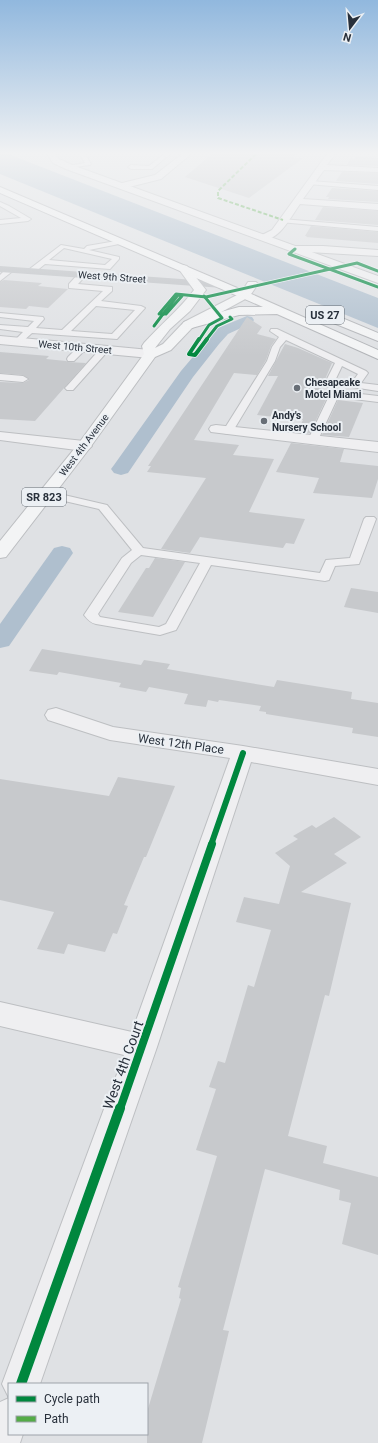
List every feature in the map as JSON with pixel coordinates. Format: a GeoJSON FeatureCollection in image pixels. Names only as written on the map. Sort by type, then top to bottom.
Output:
{"type":"FeatureCollection","features":[{"type":"Feature","properties":{"kind":"main road","name":"US 27"},"geometry":{"type":"LineString","coordinates":[[74,221],[223,285],[249,289]]}},
{"type":"Feature","properties":{"kind":"main road","name":"West 9th Street"},"geometry":{"type":"LineString","coordinates":[[5,269],[31,271],[80,268],[197,284],[223,285]]}},
{"type":"Feature","properties":{"kind":"main road"},"geometry":{"type":"LineString","coordinates":[[183,268],[197,284]]}},
{"type":"Feature","properties":{"kind":"main road","name":"US 27"},"geometry":{"type":"LineString","coordinates":[[237,278],[249,289],[284,312],[378,355]]}},
{"type":"Feature","properties":{"kind":"main road","name":"West 4th Avenue"},"geometry":{"type":"LineString","coordinates":[[0,553],[84,446],[150,354],[148,346],[166,326],[186,309],[198,295],[200,290],[197,284]]}},
{"type":"Feature","properties":{"kind":"main road"},"geometry":{"type":"LineString","coordinates":[[150,354],[167,347],[188,326],[249,289],[273,292]]}},
{"type":"Feature","properties":{"kind":"main road"},"geometry":{"type":"LineString","coordinates":[[188,326],[239,311],[263,310],[284,312]]}},
{"type":"Feature","properties":{"kind":"main road","name":"US 27"},"geometry":{"type":"LineString","coordinates":[[322,313],[378,337]]}},
{"type":"Feature","properties":{"kind":"street"},"geometry":{"type":"LineString","coordinates":[[219,221],[378,280]]}},
{"type":"Feature","properties":{"kind":"street"},"geometry":{"type":"LineString","coordinates":[[263,237],[272,234],[282,221]]}},
{"type":"Feature","properties":{"kind":"street"},"geometry":{"type":"LineString","coordinates":[[296,249],[323,249],[378,253]]}},
{"type":"Feature","properties":{"kind":"street","name":"West 10th Street"},"geometry":{"type":"LineString","coordinates":[[0,337],[18,341],[150,354]]}},
{"type":"Feature","properties":{"kind":"street"},"geometry":{"type":"LineString","coordinates":[[222,430],[378,448]]}},
{"type":"Feature","properties":{"kind":"street"},"geometry":{"type":"LineString","coordinates":[[0,436],[84,446]]}},
{"type":"Feature","properties":{"kind":"street","name":"West 12th Place"},"geometry":{"type":"LineString","coordinates":[[56,715],[110,733],[243,753],[378,777]]}},
{"type":"Feature","properties":{"kind":"street","name":"West 4th Court"},"geometry":{"type":"LineString","coordinates":[[21,1383],[142,1046],[243,753]]}},
{"type":"Feature","properties":{"kind":"street"},"geometry":{"type":"LineString","coordinates":[[0,1014],[142,1046]]}},
{"type":"Feature","properties":{"kind":"street"},"geometry":{"type":"LineString","coordinates":[[0,1443],[8,1421]]}},
{"type":"Feature","properties":{"kind":"lane"},"geometry":{"type":"LineString","coordinates":[[286,221],[378,229]]}},
{"type":"Feature","properties":{"kind":"lane"},"geometry":{"type":"LineString","coordinates":[[73,255],[79,250],[122,242]]}},
{"type":"Feature","properties":{"kind":"lane"},"geometry":{"type":"LineString","coordinates":[[31,271],[63,246],[89,254],[117,258],[107,267],[80,268],[64,263],[43,262]]}},
{"type":"Feature","properties":{"kind":"lane"},"geometry":{"type":"LineString","coordinates":[[64,333],[108,289],[72,286],[80,268]]}},
{"type":"Feature","properties":{"kind":"lane"},"geometry":{"type":"LineString","coordinates":[[0,279],[5,269]]}},
{"type":"Feature","properties":{"kind":"lane"},"geometry":{"type":"LineString","coordinates":[[0,337],[30,330],[114,337],[141,308],[94,303]]}},
{"type":"Feature","properties":{"kind":"lane"},"geometry":{"type":"LineString","coordinates":[[0,315],[43,316],[18,341]]}},
{"type":"Feature","properties":{"kind":"lane"},"geometry":{"type":"LineString","coordinates":[[274,331],[363,373],[355,385],[378,388]]}},
{"type":"Feature","properties":{"kind":"lane"},"geometry":{"type":"LineString","coordinates":[[222,430],[271,361],[276,347],[284,336]]}},
{"type":"Feature","properties":{"kind":"lane"},"geometry":{"type":"LineString","coordinates":[[71,359],[82,348]]}},
{"type":"Feature","properties":{"kind":"lane"},"geometry":{"type":"LineString","coordinates":[[70,388],[104,350]]}},
{"type":"Feature","properties":{"kind":"lane"},"geometry":{"type":"LineString","coordinates":[[329,385],[340,362]]}},
{"type":"Feature","properties":{"kind":"lane"},"geometry":{"type":"LineString","coordinates":[[0,377],[23,379]]}},
{"type":"Feature","properties":{"kind":"lane"},"geometry":{"type":"LineString","coordinates":[[313,440],[335,394],[378,398]]}},
{"type":"Feature","properties":{"kind":"lane"},"geometry":{"type":"LineString","coordinates":[[46,494],[103,507],[140,551],[324,577],[330,563],[354,560],[370,519]]}},
{"type":"Feature","properties":{"kind":"lane"},"geometry":{"type":"LineString","coordinates":[[140,551],[126,561],[91,615],[96,620],[160,631],[171,627],[207,561]]}},
{"type":"Feature","properties":{"kind":"path"},"geometry":{"type":"LineString","coordinates":[[296,249],[289,254],[345,274]]}},
{"type":"Feature","properties":{"kind":"path"},"geometry":{"type":"LineString","coordinates":[[178,296],[182,296],[166,314],[159,314],[176,294],[204,296],[358,263],[378,271]]}},
{"type":"Feature","properties":{"kind":"path"},"geometry":{"type":"LineString","coordinates":[[204,296],[222,318]]}},
{"type":"Feature","properties":{"kind":"water"},"geometry":{"type":"Polygon","coordinates":[[[116,221],[181,221],[378,298],[378,328],[116,221]]]}},
{"type":"Feature","properties":{"kind":"building"},"geometry":{"type":"Polygon","coordinates":[[[332,221],[378,221],[378,225],[332,221]]]}},
{"type":"Feature","properties":{"kind":"building"},"geometry":{"type":"Polygon","coordinates":[[[311,226],[378,232],[378,243],[306,237],[307,236],[305,236],[311,226]]]}},
{"type":"Feature","properties":{"kind":"building"},"geometry":{"type":"Polygon","coordinates":[[[4,280],[42,283],[38,286],[68,289],[48,308],[29,306],[26,309],[0,307],[0,282],[4,280]]]}},
{"type":"Feature","properties":{"kind":"building"},"geometry":{"type":"Polygon","coordinates":[[[247,317],[262,327],[257,334],[276,339],[257,375],[234,373],[194,440],[239,445],[233,455],[274,459],[249,512],[305,519],[294,544],[286,543],[283,548],[200,537],[190,553],[161,549],[206,478],[147,472],[151,466],[148,466],[247,317]]]}},
{"type":"Feature","properties":{"kind":"building","name":"Chesapeake Motel Miami"},"geometry":{"type":"Polygon","coordinates":[[[285,344],[332,363],[317,398],[326,399],[310,433],[297,432],[303,420],[257,415],[278,376],[268,376],[285,344]]]}},
{"type":"Feature","properties":{"kind":"building"},"geometry":{"type":"Polygon","coordinates":[[[0,352],[49,356],[46,359],[86,363],[35,421],[0,419],[0,382],[23,383],[29,380],[23,375],[0,373],[0,352]]]}},
{"type":"Feature","properties":{"kind":"building"},"geometry":{"type":"Polygon","coordinates":[[[338,400],[363,403],[349,437],[322,435],[338,400]]]}},
{"type":"Feature","properties":{"kind":"building"},"geometry":{"type":"Polygon","coordinates":[[[291,443],[344,449],[340,462],[378,466],[378,479],[372,498],[313,493],[319,478],[276,472],[291,443]]]}},
{"type":"Feature","properties":{"kind":"building"},"geometry":{"type":"Polygon","coordinates":[[[155,558],[185,562],[153,617],[118,612],[146,568],[149,568],[155,558]]]}},
{"type":"Feature","properties":{"kind":"building"},"geometry":{"type":"Polygon","coordinates":[[[351,588],[378,592],[378,613],[344,607],[351,588]]]}},
{"type":"Feature","properties":{"kind":"building"},"geometry":{"type":"Polygon","coordinates":[[[42,649],[141,665],[144,660],[170,664],[167,669],[274,687],[277,680],[352,692],[351,699],[378,703],[378,737],[352,733],[353,728],[266,714],[266,712],[259,711],[261,706],[219,700],[218,702],[208,700],[206,707],[184,704],[188,694],[149,687],[146,692],[119,687],[121,683],[59,672],[57,675],[29,671],[42,649]]]}},
{"type":"Feature","properties":{"kind":"building"},"geometry":{"type":"Polygon","coordinates":[[[118,777],[175,786],[146,857],[144,857],[124,905],[128,906],[117,934],[113,933],[105,952],[68,944],[64,954],[37,949],[54,912],[0,900],[0,779],[109,796],[118,777]]]}},
{"type":"Feature","properties":{"kind":"building"},"geometry":{"type":"Polygon","coordinates":[[[334,817],[361,837],[334,854],[347,863],[301,892],[351,903],[329,996],[325,995],[288,1136],[327,1146],[323,1163],[378,1177],[378,1255],[342,1244],[351,1203],[339,1200],[340,1190],[265,1169],[223,1330],[229,1331],[202,1443],[147,1443],[148,1409],[181,1299],[179,1298],[181,1288],[178,1287],[217,1156],[196,1150],[216,1089],[209,1087],[218,1061],[225,1063],[248,985],[254,987],[271,930],[236,922],[244,897],[279,904],[290,866],[275,853],[298,839],[293,836],[312,825],[316,828],[334,817]]]}},
{"type":"Feature","properties":{"kind":"waterway"},"geometry":{"type":"LineString","coordinates":[[121,469],[187,374],[214,341],[223,331],[247,320]]}},
{"type":"Feature","properties":{"kind":"waterway"},"geometry":{"type":"LineString","coordinates":[[0,641],[62,553]]}},
{"type":"Feature","properties":{"kind":"cycle path"},"geometry":{"type":"LineString","coordinates":[[295,249],[289,254],[378,287]]}},
{"type":"Feature","properties":{"kind":"cycle path"},"geometry":{"type":"LineString","coordinates":[[154,326],[178,295],[182,296],[166,314],[159,314],[176,294],[206,297],[357,263],[378,271]]}},
{"type":"Feature","properties":{"kind":"cycle path"},"geometry":{"type":"LineString","coordinates":[[204,296],[222,318],[209,325],[189,354],[195,355],[217,326],[232,319],[230,317]]}},
{"type":"Feature","properties":{"kind":"cycle path"},"geometry":{"type":"LineString","coordinates":[[21,1383],[142,1047],[243,753]]}},
{"type":"Feature","properties":{"kind":"place","name":"Chesapeake Motel Miami"},"geometry":{"type":"Point","coordinates":[297,388]}},
{"type":"Feature","properties":{"kind":"place","name":"Andy's Nursery School"},"geometry":{"type":"Point","coordinates":[264,421]}}]}
